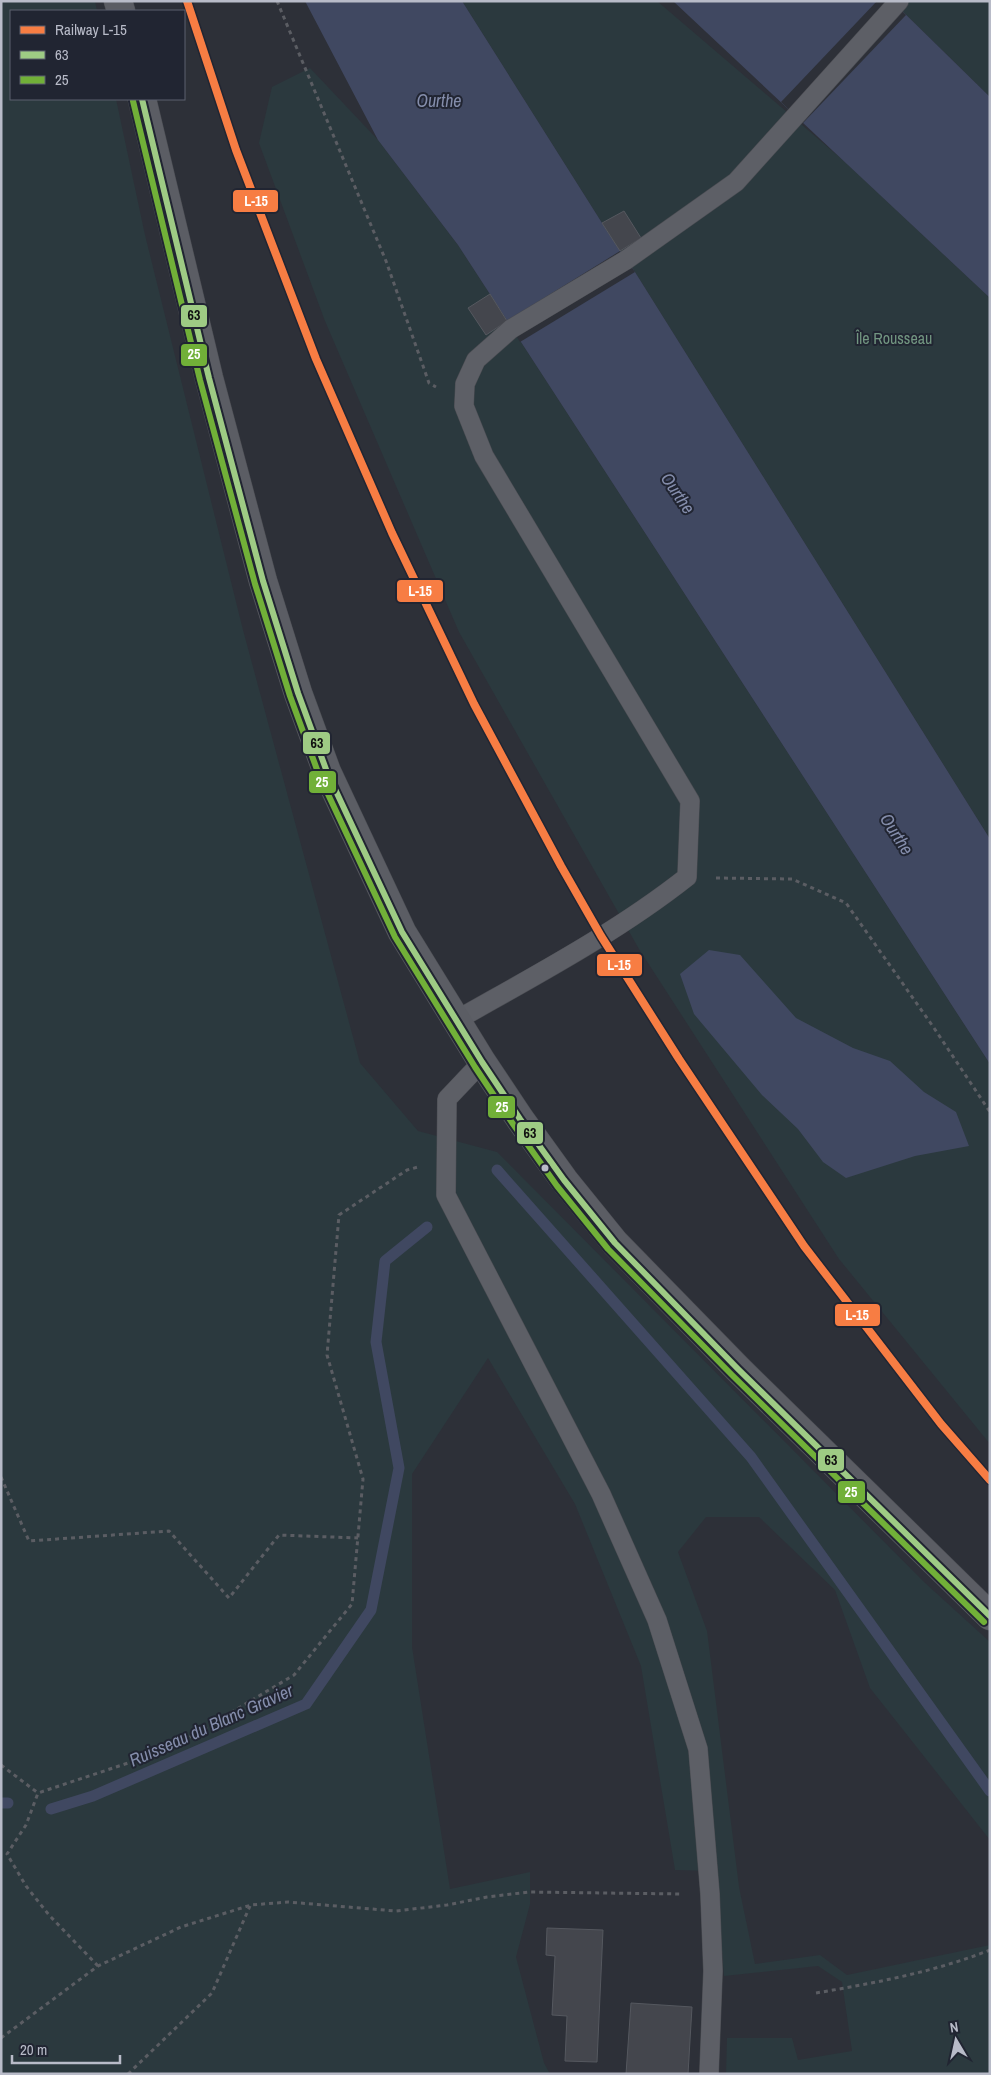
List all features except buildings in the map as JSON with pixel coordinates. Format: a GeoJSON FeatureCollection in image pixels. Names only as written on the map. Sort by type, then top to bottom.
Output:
{"type":"FeatureCollection","features":[{"type":"Feature","properties":{"kind":"main road"},"geometry":{"type":"LineString","coordinates":[[142,100],[210,378],[263,581],[298,694],[327,772],[398,924],[455,1021],[482,1062],[564,1180],[615,1243],[745,1376],[990,1616]]}},
{"type":"Feature","properties":{"kind":"lane"},"geometry":{"type":"LineString","coordinates":[[455,1021],[585,946],[656,902],[687,877],[690,801],[484,456],[464,406],[465,384],[476,360],[512,329],[626,260],[736,182],[899,1]]}},
{"type":"Feature","properties":{"kind":"lane"},"geometry":{"type":"LineString","coordinates":[[482,1062],[447,1100],[446,1195],[601,1494],[657,1620],[698,1749],[710,1894],[713,1990],[709,2074]]}},
{"type":"Feature","properties":{"kind":"path"},"geometry":{"type":"LineString","coordinates":[[277,1],[383,252],[429,383],[464,406]]}},
{"type":"Feature","properties":{"kind":"path"},"geometry":{"type":"LineString","coordinates":[[687,877],[792,879],[846,903],[934,1028],[990,1112]]}},
{"type":"Feature","properties":{"kind":"path"},"geometry":{"type":"LineString","coordinates":[[38,1793],[170,1749],[294,1675],[352,1604],[364,1479],[327,1355],[339,1215],[407,1170],[445,1161]]}},
{"type":"Feature","properties":{"kind":"path"},"geometry":{"type":"LineString","coordinates":[[1,1477],[29,1541],[169,1531],[229,1598],[279,1535],[358,1538]]}},
{"type":"Feature","properties":{"kind":"path"},"geometry":{"type":"LineString","coordinates":[[1,1765],[38,1793]]}},
{"type":"Feature","properties":{"kind":"path"},"geometry":{"type":"LineString","coordinates":[[38,1793],[26,1825],[7,1854],[26,1886],[49,1915],[98,1966]]}},
{"type":"Feature","properties":{"kind":"path"},"geometry":{"type":"LineString","coordinates":[[1,2038],[98,1966],[181,1927],[251,1905],[288,1902],[396,1910],[447,1905],[487,1897],[529,1892],[710,1894]]}},
{"type":"Feature","properties":{"kind":"path"},"geometry":{"type":"LineString","coordinates":[[128,2074],[212,1993],[251,1905]]}},
{"type":"Feature","properties":{"kind":"path"},"geometry":{"type":"LineString","coordinates":[[816,1993],[886,1981],[967,1959],[990,1950]]}},
{"type":"Feature","properties":{"kind":"green space"},"geometry":{"type":"Polygon","coordinates":[[[1,1],[95,1],[97,10],[10,10],[10,100],[116,100],[145,235],[243,630],[360,1063],[418,1131],[497,1152],[924,1582],[990,1642],[990,1840],[870,1688],[835,1590],[759,1517],[706,1517],[678,1552],[707,1631],[739,1887],[755,1964],[820,1955],[847,1975],[990,1945],[990,2074],[726,2074],[727,2038],[792,2038],[798,2060],[852,2051],[842,1982],[818,1966],[724,1976],[715,1871],[675,1870],[641,1666],[575,1504],[488,1358],[412,1474],[412,1647],[450,1889],[530,1872],[530,1904],[516,1957],[544,2063],[550,2074],[1,2074],[1,1]]]}},
{"type":"Feature","properties":{"kind":"green space","name":"Île Rousseau"},"geometry":{"type":"Polygon","coordinates":[[[462,1],[657,1],[844,161],[990,298],[990,839],[635,272],[462,1]]]}},
{"type":"Feature","properties":{"kind":"green space"},"geometry":{"type":"Polygon","coordinates":[[[892,1],[990,1],[990,97],[892,1]]]}},
{"type":"Feature","properties":{"kind":"green space"},"geometry":{"type":"Polygon","coordinates":[[[310,68],[378,140],[458,245],[990,1064],[990,1444],[839,1259],[639,949],[459,632],[325,321],[259,143],[272,87],[310,68]]]}},
{"type":"Feature","properties":{"kind":"water","name":"Ourthe"},"geometry":{"type":"Polygon","coordinates":[[[305,1],[462,1],[635,272],[990,839],[990,1064],[458,245],[378,140],[305,1]]]}},
{"type":"Feature","properties":{"kind":"water"},"geometry":{"type":"Polygon","coordinates":[[[673,1],[892,1],[990,97],[990,298],[673,1]]]}},
{"type":"Feature","properties":{"kind":"water"},"geometry":{"type":"Polygon","coordinates":[[[709,950],[740,955],[796,1018],[853,1048],[890,1061],[924,1092],[956,1112],[969,1146],[915,1156],[846,1178],[823,1162],[798,1129],[762,1095],[694,1014],[680,974],[709,950]]]}},
{"type":"Feature","properties":{"kind":"pier"},"geometry":{"type":"Polygon","coordinates":[[[877,1],[892,1],[906,15],[803,123],[781,102],[877,1]]]}},
{"type":"Feature","properties":{"kind":"pier"},"geometry":{"type":"Polygon","coordinates":[[[620,251],[635,272],[520,342],[507,321],[620,251]]]}},
{"type":"Feature","properties":{"kind":"waterway"},"geometry":{"type":"LineString","coordinates":[[497,1170],[751,1457],[990,1791]]}},
{"type":"Feature","properties":{"kind":"waterway","name":"Ruisseau du Blanc Gravier"},"geometry":{"type":"LineString","coordinates":[[51,1809],[93,1796],[306,1704],[371,1610],[399,1468],[376,1342],[385,1261],[427,1227]]}},
{"type":"Feature","properties":{"kind":"waterway"},"geometry":{"type":"LineString","coordinates":[[1,1803],[8,1803]]}},
{"type":"Feature","properties":{"kind":"rail line","name":"L-15"},"geometry":{"type":"LineString","coordinates":[[187,1],[236,150],[316,359],[392,533],[474,704],[561,866],[601,936],[679,1059],[804,1246],[941,1424],[990,1480]]}},
{"type":"Feature","properties":{"kind":"transit line","name":"63"},"geometry":{"type":"LineString","coordinates":[[142,100],[209,378],[263,581],[298,693],[327,772],[402,932],[482,1062],[520,1119],[564,1180],[615,1243],[738,1369],[990,1616]]}},
{"type":"Feature","properties":{"kind":"transit line","name":"25"},"geometry":{"type":"LineString","coordinates":[[133,101],[200,380],[255,584],[290,696],[319,775],[395,937],[475,1067],[513,1124],[557,1186],[608,1249],[732,1375],[984,1622]]}}]}
